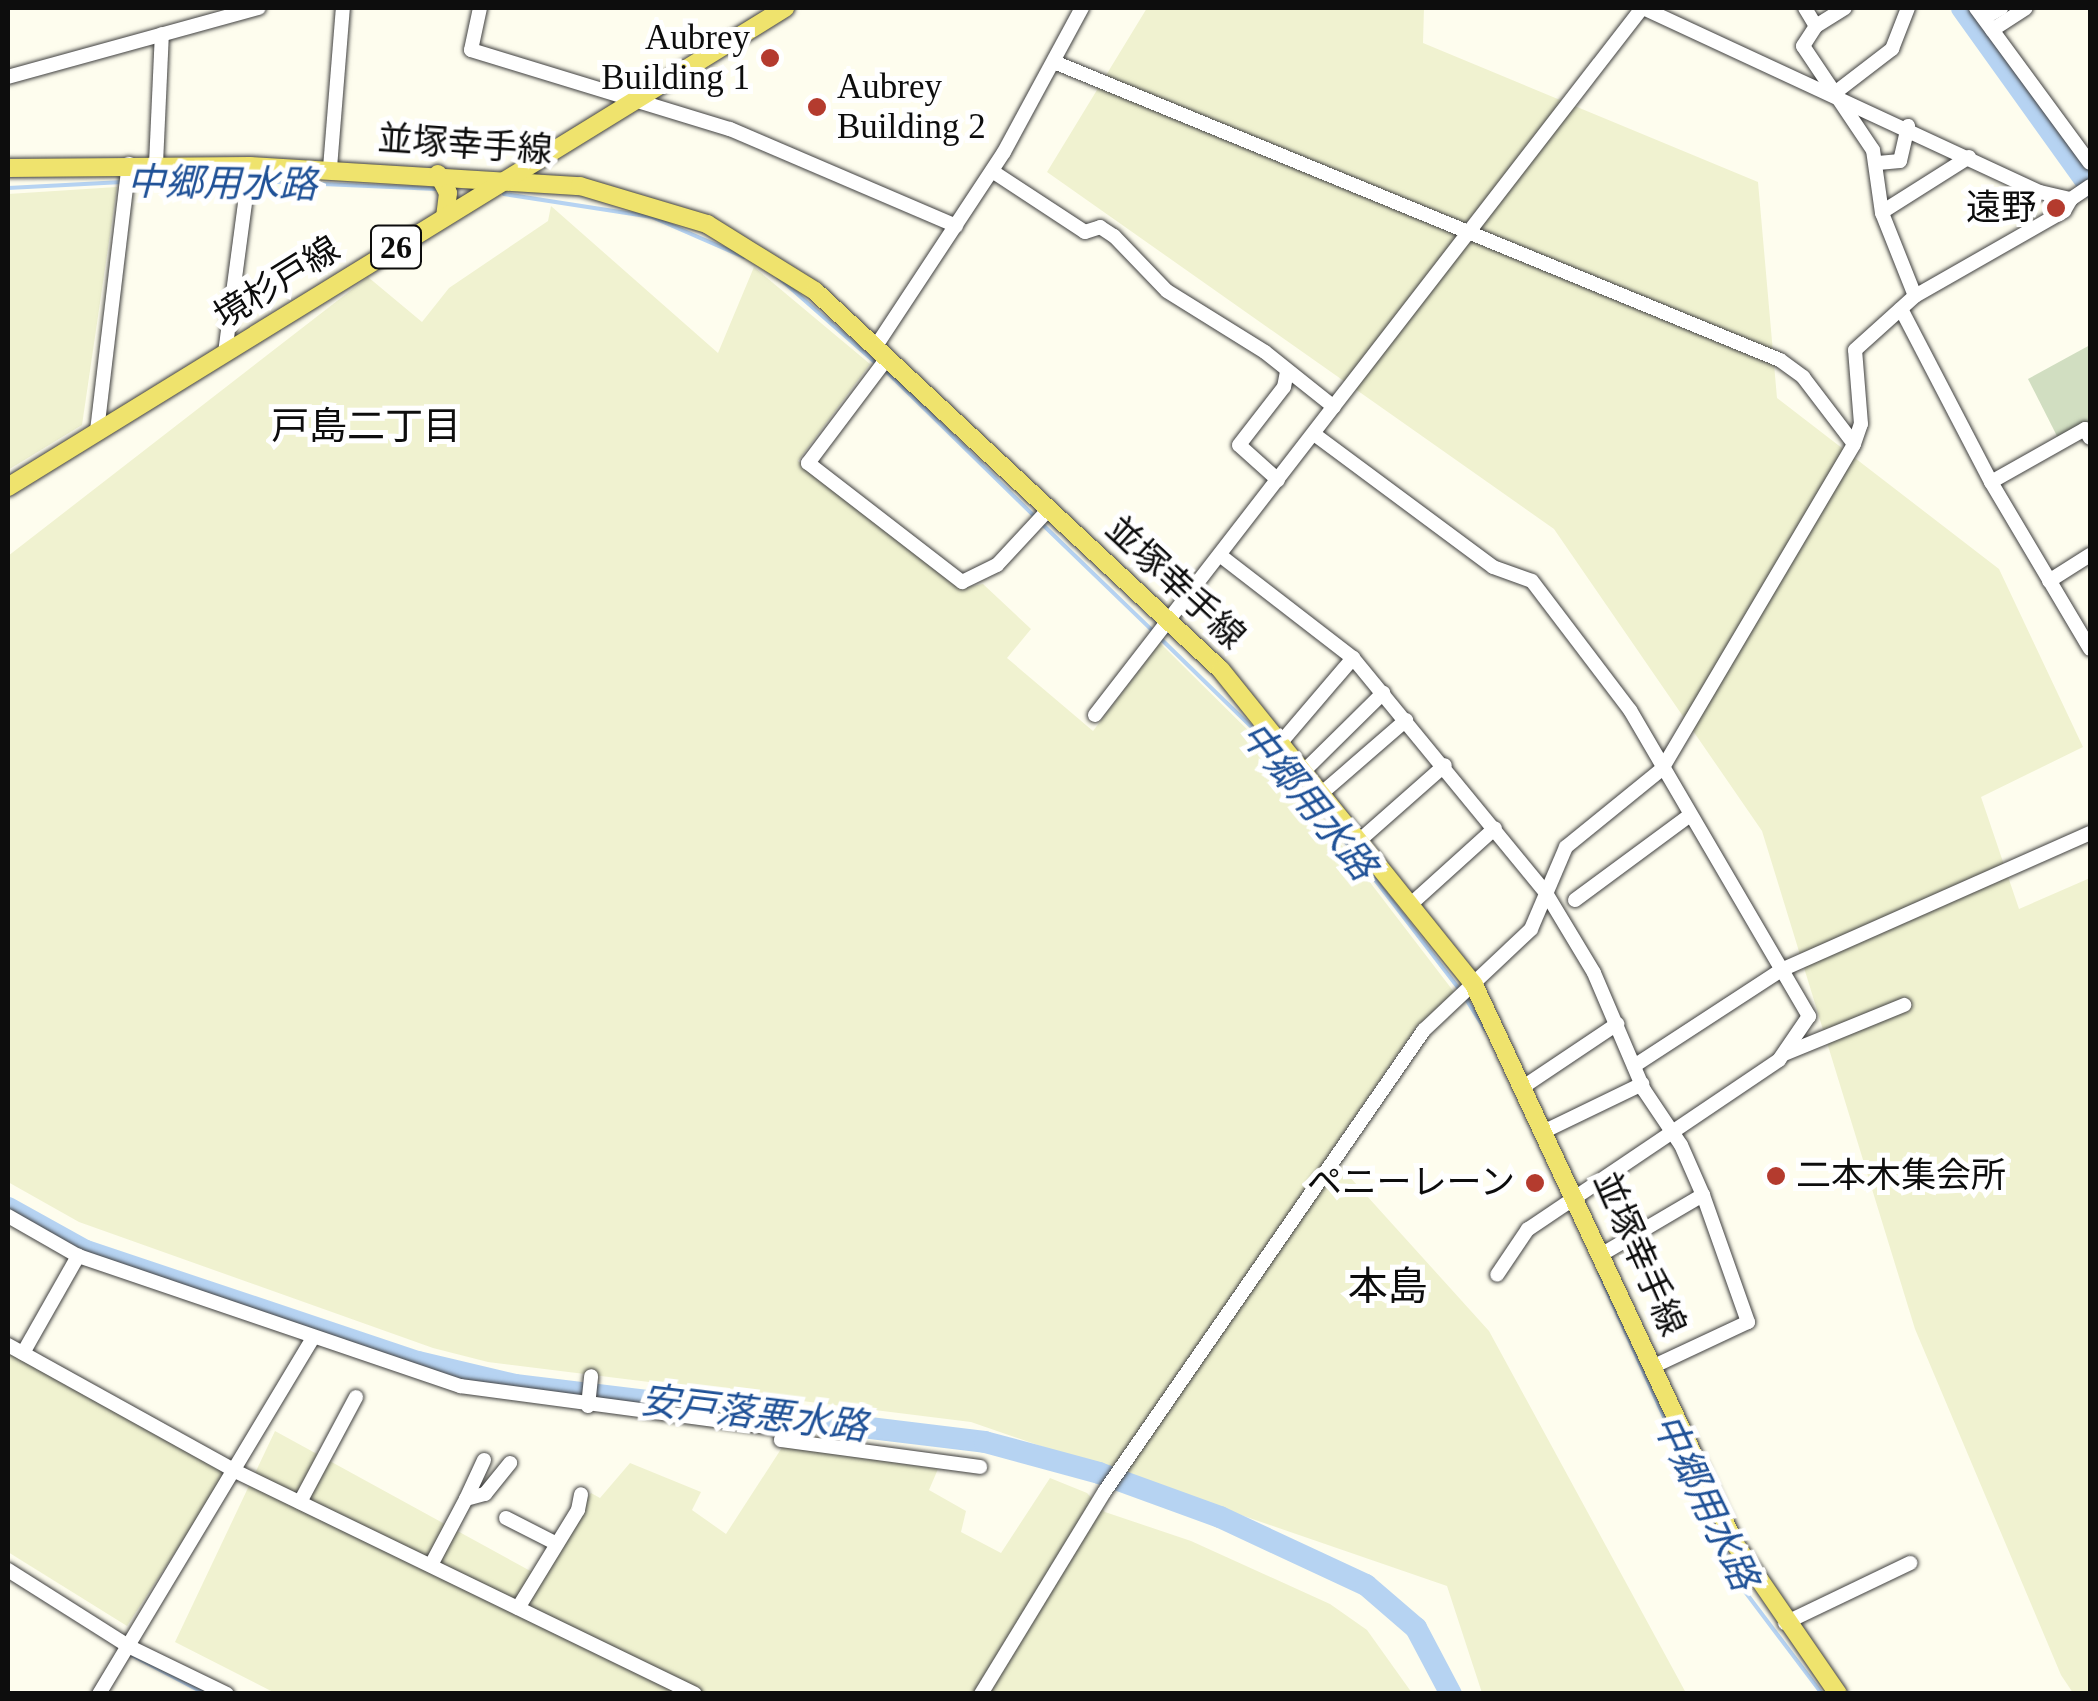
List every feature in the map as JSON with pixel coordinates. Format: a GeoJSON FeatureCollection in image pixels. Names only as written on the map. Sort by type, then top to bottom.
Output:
{"type":"FeatureCollection","features":[{"type":"Feature","properties":{"kind":"main road","name":"境杉戸線"},"geometry":{"type":"LineString","coordinates":[[8,487],[785,8]]}},
{"type":"Feature","properties":{"kind":"main road","name":"並塚幸手線"},"geometry":{"type":"LineString","coordinates":[[8,168],[129,164],[330,168],[508,178],[614,193],[707,224],[816,291],[1170,622],[1282,740],[1474,986],[1526,1085],[1735,1544],[1786,1624],[1838,1694]]}},
{"type":"Feature","properties":{"kind":"main road"},"geometry":{"type":"LineString","coordinates":[[438,174],[448,194],[445,217]]}},
{"type":"Feature","properties":{"kind":"street"},"geometry":{"type":"LineString","coordinates":[[8,77],[259,8]]}},
{"type":"Feature","properties":{"kind":"street"},"geometry":{"type":"LineString","coordinates":[[330,168],[343,8]]}},
{"type":"Feature","properties":{"kind":"street"},"geometry":{"type":"LineString","coordinates":[[480,8],[471,50],[730,129],[956,226]]}},
{"type":"Feature","properties":{"kind":"street"},"geometry":{"type":"LineString","coordinates":[[1049,508],[997,565],[962,582],[808,463],[882,352],[992,171],[1082,8]]}},
{"type":"Feature","properties":{"kind":"street"},"geometry":{"type":"LineString","coordinates":[[1096,715],[1642,8],[1836,92],[2040,192],[2071,198]]}},
{"type":"Feature","properties":{"kind":"street"},"geometry":{"type":"LineString","coordinates":[[1805,8],[1816,26]]}},
{"type":"Feature","properties":{"kind":"street"},"geometry":{"type":"LineString","coordinates":[[1845,8],[1816,26],[1804,46],[1878,164],[1882,212],[1915,296]]}},
{"type":"Feature","properties":{"kind":"street"},"geometry":{"type":"LineString","coordinates":[[1836,92],[1892,48],[1908,8]]}},
{"type":"Feature","properties":{"kind":"street"},"geometry":{"type":"LineString","coordinates":[[1984,19],[2000,8]]}},
{"type":"Feature","properties":{"kind":"street"},"geometry":{"type":"LineString","coordinates":[[1984,19],[2026,8]]}},
{"type":"Feature","properties":{"kind":"street"},"geometry":{"type":"LineString","coordinates":[[1984,19],[2090,164]]}},
{"type":"Feature","properties":{"kind":"street"},"geometry":{"type":"LineString","coordinates":[[156,164],[162,34]]}},
{"type":"Feature","properties":{"kind":"street"},"geometry":{"type":"LineString","coordinates":[[1054,62],[1793,367],[1854,444]]}},
{"type":"Feature","properties":{"kind":"street"},"geometry":{"type":"LineString","coordinates":[[1878,164],[1900,162],[1908,126]]}},
{"type":"Feature","properties":{"kind":"street"},"geometry":{"type":"LineString","coordinates":[[1882,212],[1969,157]]}},
{"type":"Feature","properties":{"kind":"street"},"geometry":{"type":"LineString","coordinates":[[98,431],[129,164]]}},
{"type":"Feature","properties":{"kind":"street"},"geometry":{"type":"LineString","coordinates":[[225,353],[250,166]]}},
{"type":"Feature","properties":{"kind":"street"},"geometry":{"type":"LineString","coordinates":[[992,171],[1085,232],[1100,227],[1114,236],[1167,291],[1334,407]]}},
{"type":"Feature","properties":{"kind":"street"},"geometry":{"type":"LineString","coordinates":[[980,1694],[1106,1491],[1424,1030],[1531,929],[1566,847],[1662,769],[1854,444],[1861,424],[1855,350],[1915,296],[2064,210],[2071,198],[2090,186]]}},
{"type":"Feature","properties":{"kind":"street"},"geometry":{"type":"LineString","coordinates":[[1901,309],[1991,482],[2090,649]]}},
{"type":"Feature","properties":{"kind":"street"},"geometry":{"type":"LineString","coordinates":[[1278,480],[1239,445],[1284,387],[1287,371]]}},
{"type":"Feature","properties":{"kind":"street"},"geometry":{"type":"LineString","coordinates":[[1991,482],[2085,429],[2090,438]]}},
{"type":"Feature","properties":{"kind":"street"},"geometry":{"type":"LineString","coordinates":[[1314,434],[1493,567],[1525,574],[1630,710],[1809,1016],[1783,1055]]}},
{"type":"Feature","properties":{"kind":"street"},"geometry":{"type":"LineString","coordinates":[[2049,580],[2090,555]]}},
{"type":"Feature","properties":{"kind":"street"},"geometry":{"type":"LineString","coordinates":[[1221,556],[1353,658],[1546,893],[1616,1024],[1642,1084],[1704,1196],[1748,1322],[1654,1366]]}},
{"type":"Feature","properties":{"kind":"street"},"geometry":{"type":"LineString","coordinates":[[1282,740],[1353,658]]}},
{"type":"Feature","properties":{"kind":"street"},"geometry":{"type":"LineString","coordinates":[[1305,770],[1383,693]]}},
{"type":"Feature","properties":{"kind":"street"},"geometry":{"type":"LineString","coordinates":[[1323,792],[1406,720]]}},
{"type":"Feature","properties":{"kind":"street"},"geometry":{"type":"LineString","coordinates":[[1360,840],[1445,766]]}},
{"type":"Feature","properties":{"kind":"street"},"geometry":{"type":"LineString","coordinates":[[1575,900],[1689,816]]}},
{"type":"Feature","properties":{"kind":"street"},"geometry":{"type":"LineString","coordinates":[[1410,904],[1495,828]]}},
{"type":"Feature","properties":{"kind":"street"},"geometry":{"type":"LineString","coordinates":[[1634,1066],[1781,970],[2090,833]]}},
{"type":"Feature","properties":{"kind":"street"},"geometry":{"type":"LineString","coordinates":[[1493,1272],[1528,1229],[1556,1206],[1783,1055],[1904,1005]]}},
{"type":"Feature","properties":{"kind":"street"},"geometry":{"type":"LineString","coordinates":[[1526,1085],[1616,1024]]}},
{"type":"Feature","properties":{"kind":"street"},"geometry":{"type":"LineString","coordinates":[[1547,1130],[1642,1084]]}},
{"type":"Feature","properties":{"kind":"street"},"geometry":{"type":"LineString","coordinates":[[1604,1253],[1704,1196]]}},
{"type":"Feature","properties":{"kind":"street"},"geometry":{"type":"LineString","coordinates":[[8,1216],[78,1256],[312,1340],[460,1386],[788,1430],[781,1440],[980,1467]]}},
{"type":"Feature","properties":{"kind":"street"},"geometry":{"type":"LineString","coordinates":[[23,1353],[78,1256]]}},
{"type":"Feature","properties":{"kind":"street"},"geometry":{"type":"LineString","coordinates":[[99,1694],[312,1340]]}},
{"type":"Feature","properties":{"kind":"street"},"geometry":{"type":"LineString","coordinates":[[8,1345],[235,1471],[695,1694]]}},
{"type":"Feature","properties":{"kind":"street"},"geometry":{"type":"LineString","coordinates":[[588,1406],[590,1376]]}},
{"type":"Feature","properties":{"kind":"street"},"geometry":{"type":"LineString","coordinates":[[300,1502],[356,1398]]}},
{"type":"Feature","properties":{"kind":"street"},"geometry":{"type":"LineString","coordinates":[[431,1566],[484,1460]]}},
{"type":"Feature","properties":{"kind":"street"},"geometry":{"type":"LineString","coordinates":[[466,1500],[485,1494],[510,1463]]}},
{"type":"Feature","properties":{"kind":"street"},"geometry":{"type":"LineString","coordinates":[[518,1608],[557,1544],[580,1494]]}},
{"type":"Feature","properties":{"kind":"street"},"geometry":{"type":"LineString","coordinates":[[506,1518],[557,1544]]}},
{"type":"Feature","properties":{"kind":"street"},"geometry":{"type":"LineString","coordinates":[[1786,1624],[1910,1563]]}},
{"type":"Feature","properties":{"kind":"street"},"geometry":{"type":"LineString","coordinates":[[8,1570],[128,1646],[228,1694]]}},
{"type":"Feature","properties":{"kind":"green space"},"geometry":{"type":"Polygon","coordinates":[[[1147,8],[1424,8],[1423,43],[1758,182],[1777,398],[1999,569],[2083,747],[1981,797],[2019,909],[2090,878],[2090,1693],[2073,1693],[2061,1675],[1915,1329],[1762,831],[1554,529],[1047,172],[1147,8]]]}},
{"type":"Feature","properties":{"kind":"green space"},"geometry":{"type":"Polygon","coordinates":[[[117,187],[82,425],[8,470],[8,194],[117,187]]]}},
{"type":"Feature","properties":{"kind":"green space"},"geometry":{"type":"Polygon","coordinates":[[[551,206],[718,353],[754,267],[870,364],[798,461],[949,576],[966,587],[983,584],[1031,629],[1007,658],[1093,731],[1160,643],[1271,753],[1454,992],[1417,1026],[1329,1154],[1489,1331],[1686,1693],[1482,1693],[1447,1586],[971,1422],[488,1362],[433,1348],[79,1222],[8,1182],[8,556],[368,277],[422,322],[449,288],[548,221],[551,206]]]}},
{"type":"Feature","properties":{"kind":"green space"},"geometry":{"type":"Polygon","coordinates":[[[2090,345],[2090,422],[2059,440],[2028,379],[2090,345]]]}},
{"type":"Feature","properties":{"kind":"green space"},"geometry":{"type":"Polygon","coordinates":[[[8,1351],[226,1474],[127,1626],[8,1552],[8,1351]]]}},
{"type":"Feature","properties":{"kind":"green space"},"geometry":{"type":"Polygon","coordinates":[[[275,1431],[536,1574],[591,1493],[600,1498],[630,1463],[701,1492],[692,1510],[726,1534],[783,1446],[938,1469],[929,1490],[966,1511],[961,1532],[1001,1553],[1050,1478],[1087,1493],[1105,1512],[1191,1541],[1330,1604],[1367,1630],[1412,1693],[277,1694],[175,1642],[275,1431]]]}},
{"type":"Feature","properties":{"kind":"waterway"},"geometry":{"type":"LineString","coordinates":[[1962,8],[2090,187]]}},
{"type":"Feature","properties":{"kind":"waterway","name":"中郷用水路"},"geometry":{"type":"LineString","coordinates":[[132,182],[243,181]]}},
{"type":"Feature","properties":{"kind":"waterway","name":"中郷用水路"},"geometry":{"type":"LineString","coordinates":[[252,181],[437,189]]}},
{"type":"Feature","properties":{"kind":"waterway","name":"中郷用水路"},"geometry":{"type":"LineString","coordinates":[[8,188],[123,182]]}},
{"type":"Feature","properties":{"kind":"waterway","name":"中郷用水路"},"geometry":{"type":"LineString","coordinates":[[504,194],[652,217],[744,257]]}},
{"type":"Feature","properties":{"kind":"waterway","name":"中郷用水路"},"geometry":{"type":"LineString","coordinates":[[778,277],[876,363]]}},
{"type":"Feature","properties":{"kind":"waterway","name":"中郷用水路"},"geometry":{"type":"LineString","coordinates":[[884,369],[1034,516]]}},
{"type":"Feature","properties":{"kind":"waterway","name":"中郷用水路"},"geometry":{"type":"LineString","coordinates":[[1041,523],[1153,631]]}},
{"type":"Feature","properties":{"kind":"waterway","name":"中郷用水路"},"geometry":{"type":"LineString","coordinates":[[1160,638],[1271,746]]}},
{"type":"Feature","properties":{"kind":"waterway","name":"中郷用水路"},"geometry":{"type":"LineString","coordinates":[[1299,781],[1461,991]]}},
{"type":"Feature","properties":{"kind":"waterway","name":"中郷用水路"},"geometry":{"type":"LineString","coordinates":[[1466,999],[1485,1029]]}},
{"type":"Feature","properties":{"kind":"waterway","name":"安戸落悪水路"},"geometry":{"type":"LineString","coordinates":[[8,1208],[86,1251],[418,1362],[515,1385],[985,1442],[1099,1473],[1220,1517],[1366,1585],[1416,1628],[1451,1694]]}},
{"type":"Feature","properties":{"kind":"waterway","name":"中郷用水路"},"geometry":{"type":"LineString","coordinates":[[1599,1273],[1740,1585],[1822,1694]]}},
{"type":"Feature","properties":{"kind":"waterway"},"geometry":{"type":"LineString","coordinates":[[128,1653],[206,1694]]}},
{"type":"Feature","properties":{"kind":"place","name":"Aubrey Building 1"},"geometry":{"type":"Point","coordinates":[770,58]}},
{"type":"Feature","properties":{"kind":"place","name":"Aubrey Building 2"},"geometry":{"type":"Point","coordinates":[817,107]}},
{"type":"Feature","properties":{"kind":"place","name":"遠野"},"geometry":{"type":"Point","coordinates":[2056,208]}},
{"type":"Feature","properties":{"kind":"place","name":"二本木集会所"},"geometry":{"type":"Point","coordinates":[1776,1176]}},
{"type":"Feature","properties":{"kind":"place","name":"ペニーレーン"},"geometry":{"type":"Point","coordinates":[1535,1183]}},
{"type":"Feature","properties":{"kind":"district","name":"戸島二丁目"},"geometry":{"type":"Point","coordinates":[366,427]}},
{"type":"Feature","properties":{"kind":"district","name":"本島"},"geometry":{"type":"Point","coordinates":[1388,1287]}}]}
